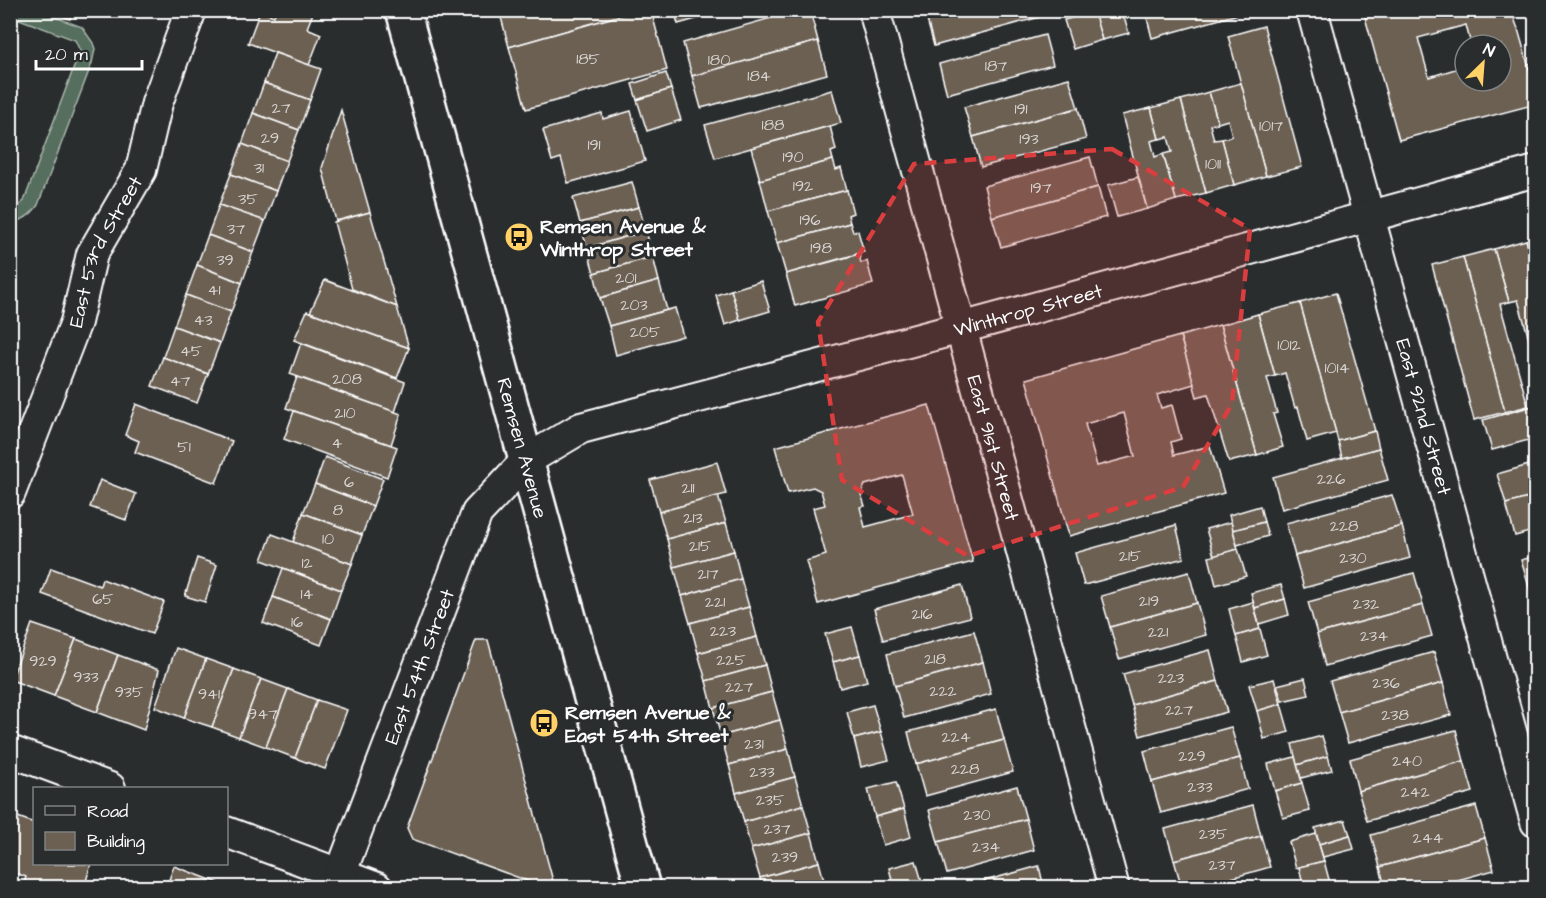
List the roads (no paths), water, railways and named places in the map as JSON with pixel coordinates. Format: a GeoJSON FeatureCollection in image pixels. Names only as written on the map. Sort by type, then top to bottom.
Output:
{"type":"FeatureCollection","features":[{"type":"Feature","properties":{"kind":"main road","name":"Remsen Avenue"},"geometry":{"type":"LineString","coordinates":[[403,10],[643,888]]}},
{"type":"Feature","properties":{"kind":"street","name":"East 53rd Street"},"geometry":{"type":"LineString","coordinates":[[10,493],[76,322],[92,254],[141,170],[157,103],[191,10]]}},
{"type":"Feature","properties":{"kind":"street","name":"East 91st Street"},"geometry":{"type":"LineString","coordinates":[[874,10],[1114,888]]}},
{"type":"Feature","properties":{"kind":"street","name":"East 92nd Street"},"geometry":{"type":"LineString","coordinates":[[1312,10],[1536,822]]}},
{"type":"Feature","properties":{"kind":"street","name":"Winthrop Street"},"geometry":{"type":"LineString","coordinates":[[526,460],[581,428],[961,328],[1536,171]]}},
{"type":"Feature","properties":{"kind":"street","name":"East 54th Street"},"geometry":{"type":"LineString","coordinates":[[337,881],[477,513],[526,460]]}},
{"type":"Feature","properties":{"kind":"street"},"geometry":{"type":"LineString","coordinates":[[10,751],[105,787]]}},
{"type":"Feature","properties":{"kind":"street"},"geometry":{"type":"LineString","coordinates":[[228,833],[337,881],[377,888]]}},
{"type":"Feature","properties":{"kind":"place","name":"Remsen Avenue & Winthrop Street"},"geometry":{"type":"Point","coordinates":[519,237]}},
{"type":"Feature","properties":{"kind":"place","name":"Remsen Avenue & East 54th Street"},"geometry":{"type":"Point","coordinates":[544,723]}}]}
